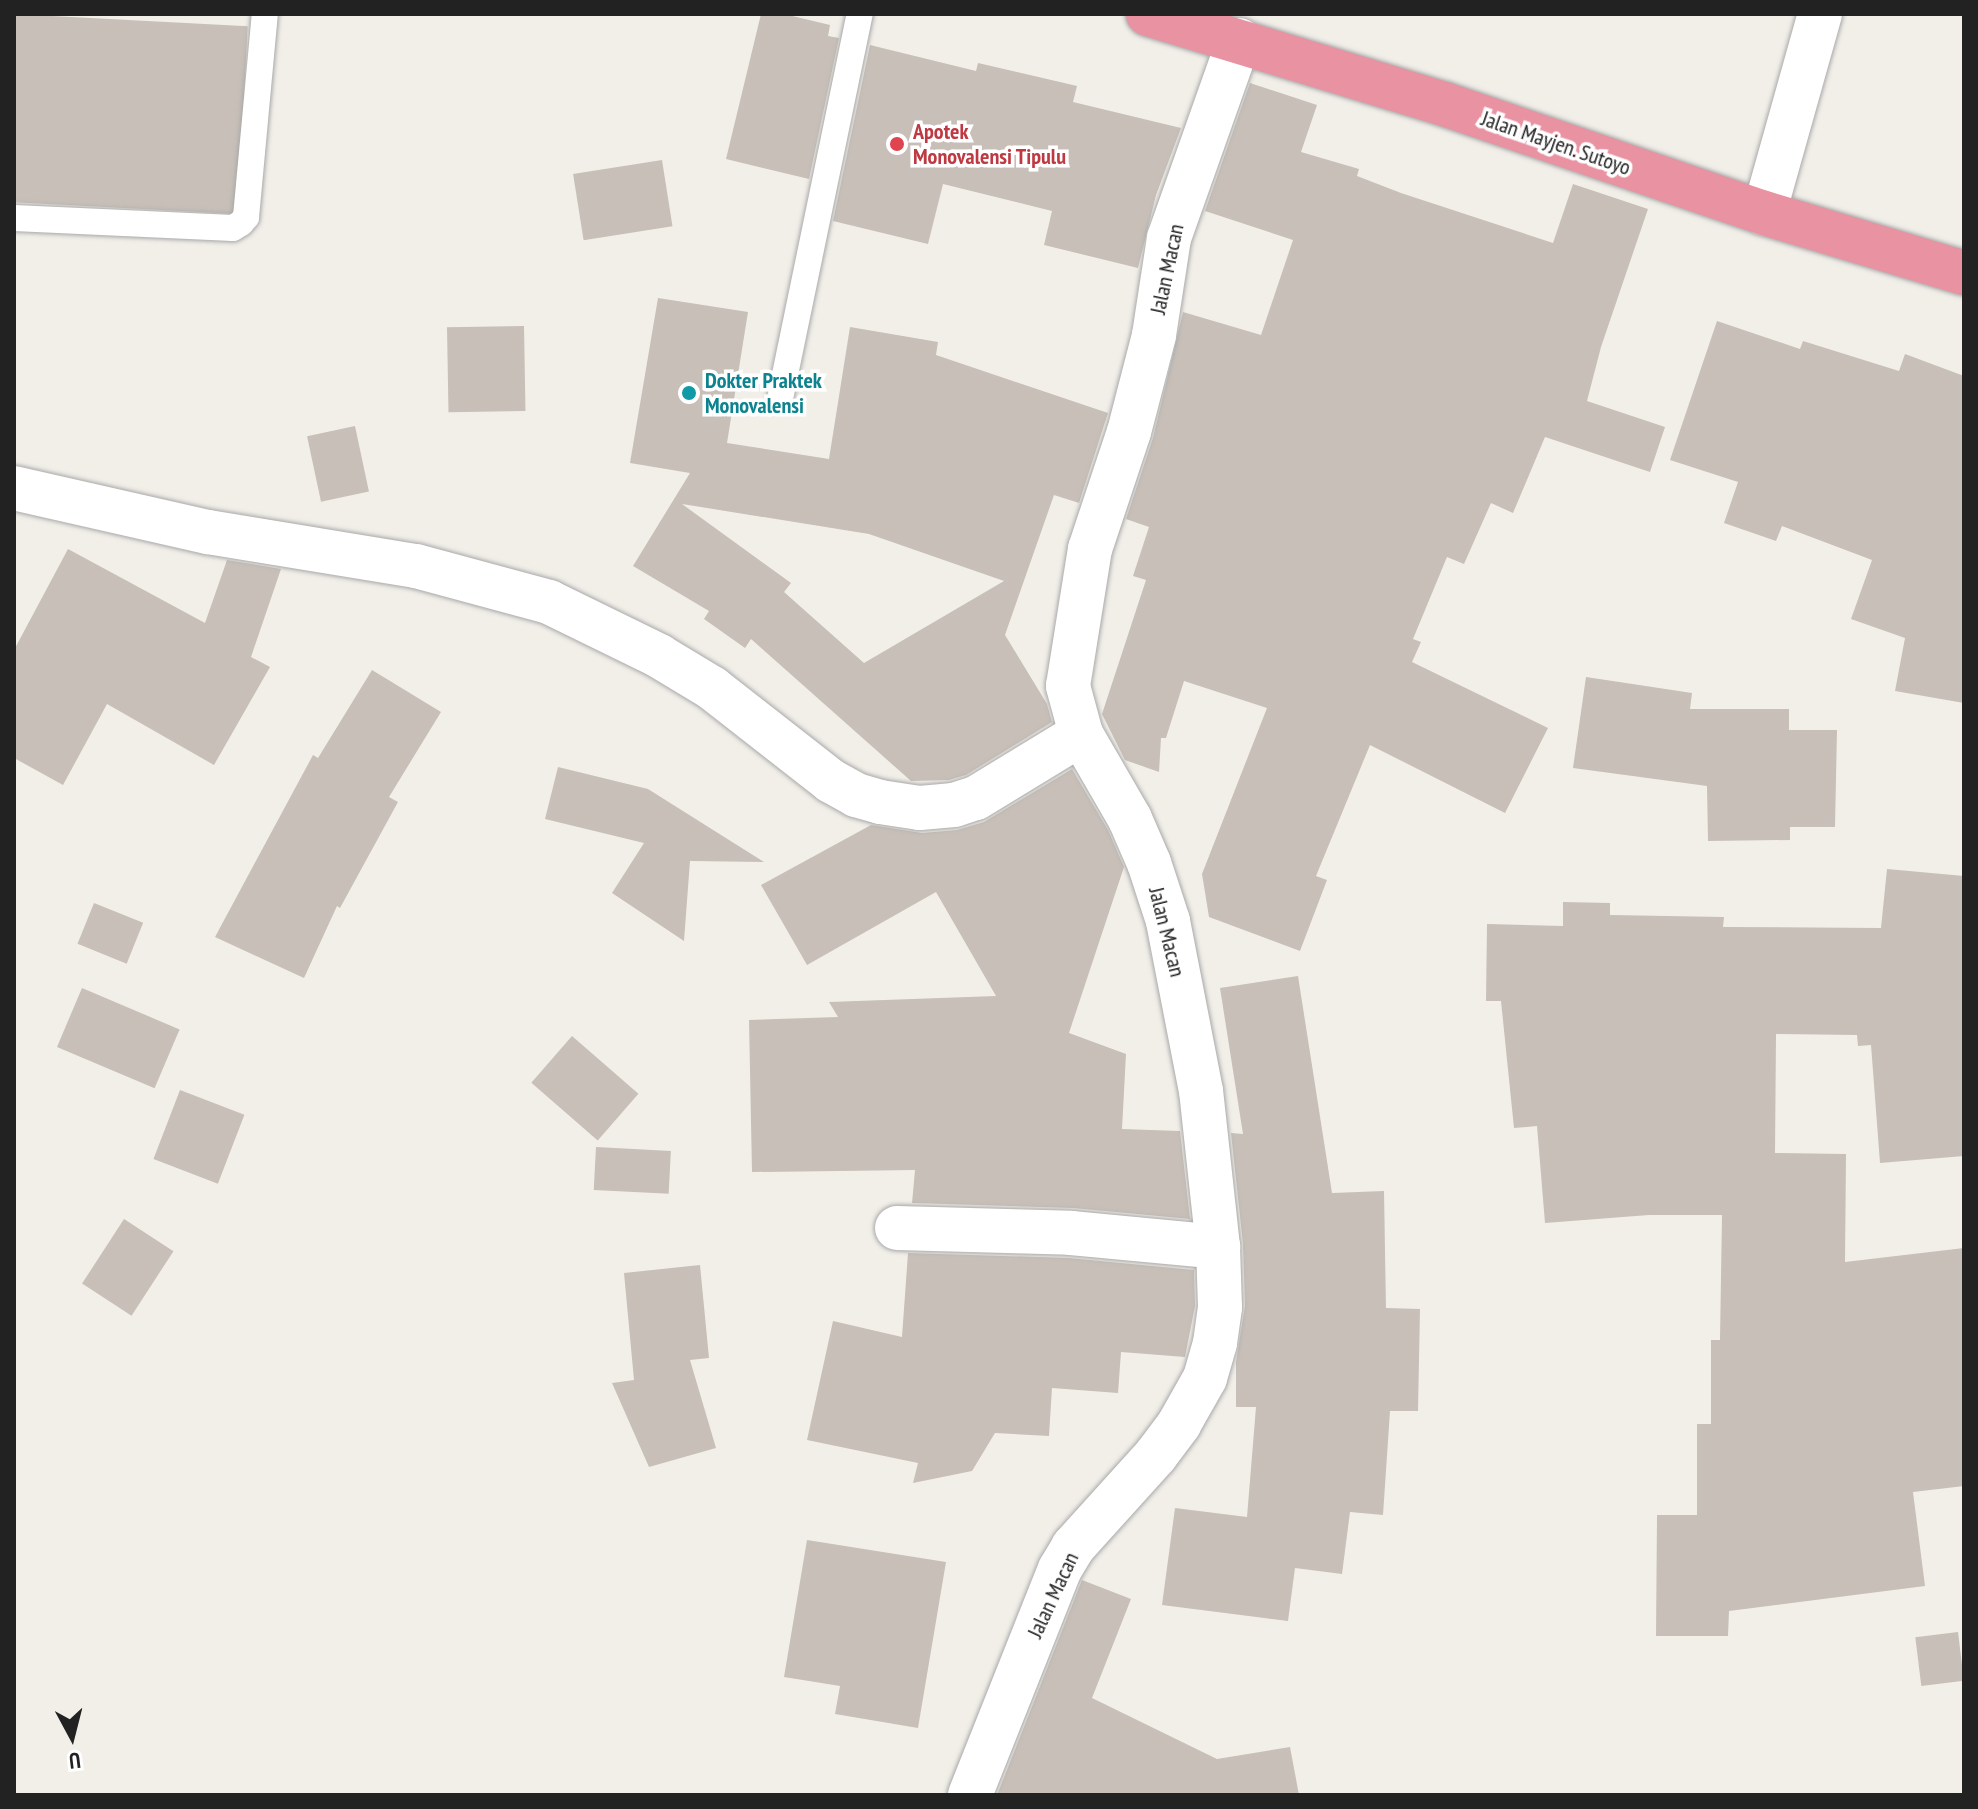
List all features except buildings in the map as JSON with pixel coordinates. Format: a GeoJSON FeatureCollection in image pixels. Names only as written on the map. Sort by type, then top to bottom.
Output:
{"type":"FeatureCollection","features":[{"type":"Feature","properties":{"kind":"highway","name":"Jalan Mayjen. Sutoyo"},"geometry":{"type":"LineString","coordinates":[[1148,14],[1444,104],[1764,213],[1964,273]]}},
{"type":"Feature","properties":{"kind":"street"},"geometry":{"type":"LineString","coordinates":[[1764,213],[1820,14]]}},
{"type":"Feature","properties":{"kind":"street","name":"Jalan Macan"},"geometry":{"type":"LineString","coordinates":[[970,1795],[1060,1569],[1100,1514],[1156,1455],[1205,1378],[1220,1307],[1218,1247],[1201,1091],[1168,921],[1149,863],[1130,819],[1081,734],[1068,686],[1090,549],[1132,419],[1154,335],[1169,238],[1239,40]]}},
{"type":"Feature","properties":{"kind":"street"},"geometry":{"type":"LineString","coordinates":[[14,488],[208,532],[416,566],[549,602],[626,639],[699,680],[831,781],[856,795],[880,802],[920,808],[954,805],[976,798],[1081,734]]}},
{"type":"Feature","properties":{"kind":"street"},"geometry":{"type":"LineString","coordinates":[[897,1228],[1071,1233],[1218,1247]]}},
{"type":"Feature","properties":{"kind":"lane"},"geometry":{"type":"LineString","coordinates":[[14,218],[233,228],[241,223],[246,217],[265,14]]}},
{"type":"Feature","properties":{"kind":"lane"},"geometry":{"type":"LineString","coordinates":[[781,394],[860,14]]}},
{"type":"Feature","properties":{"kind":"place","name":"Apotek Monovalensi Tipulu"},"geometry":{"type":"Point","coordinates":[897,144]}},
{"type":"Feature","properties":{"kind":"place","name":"Dokter Praktek Monovalensi"},"geometry":{"type":"Point","coordinates":[689,393]}}]}
